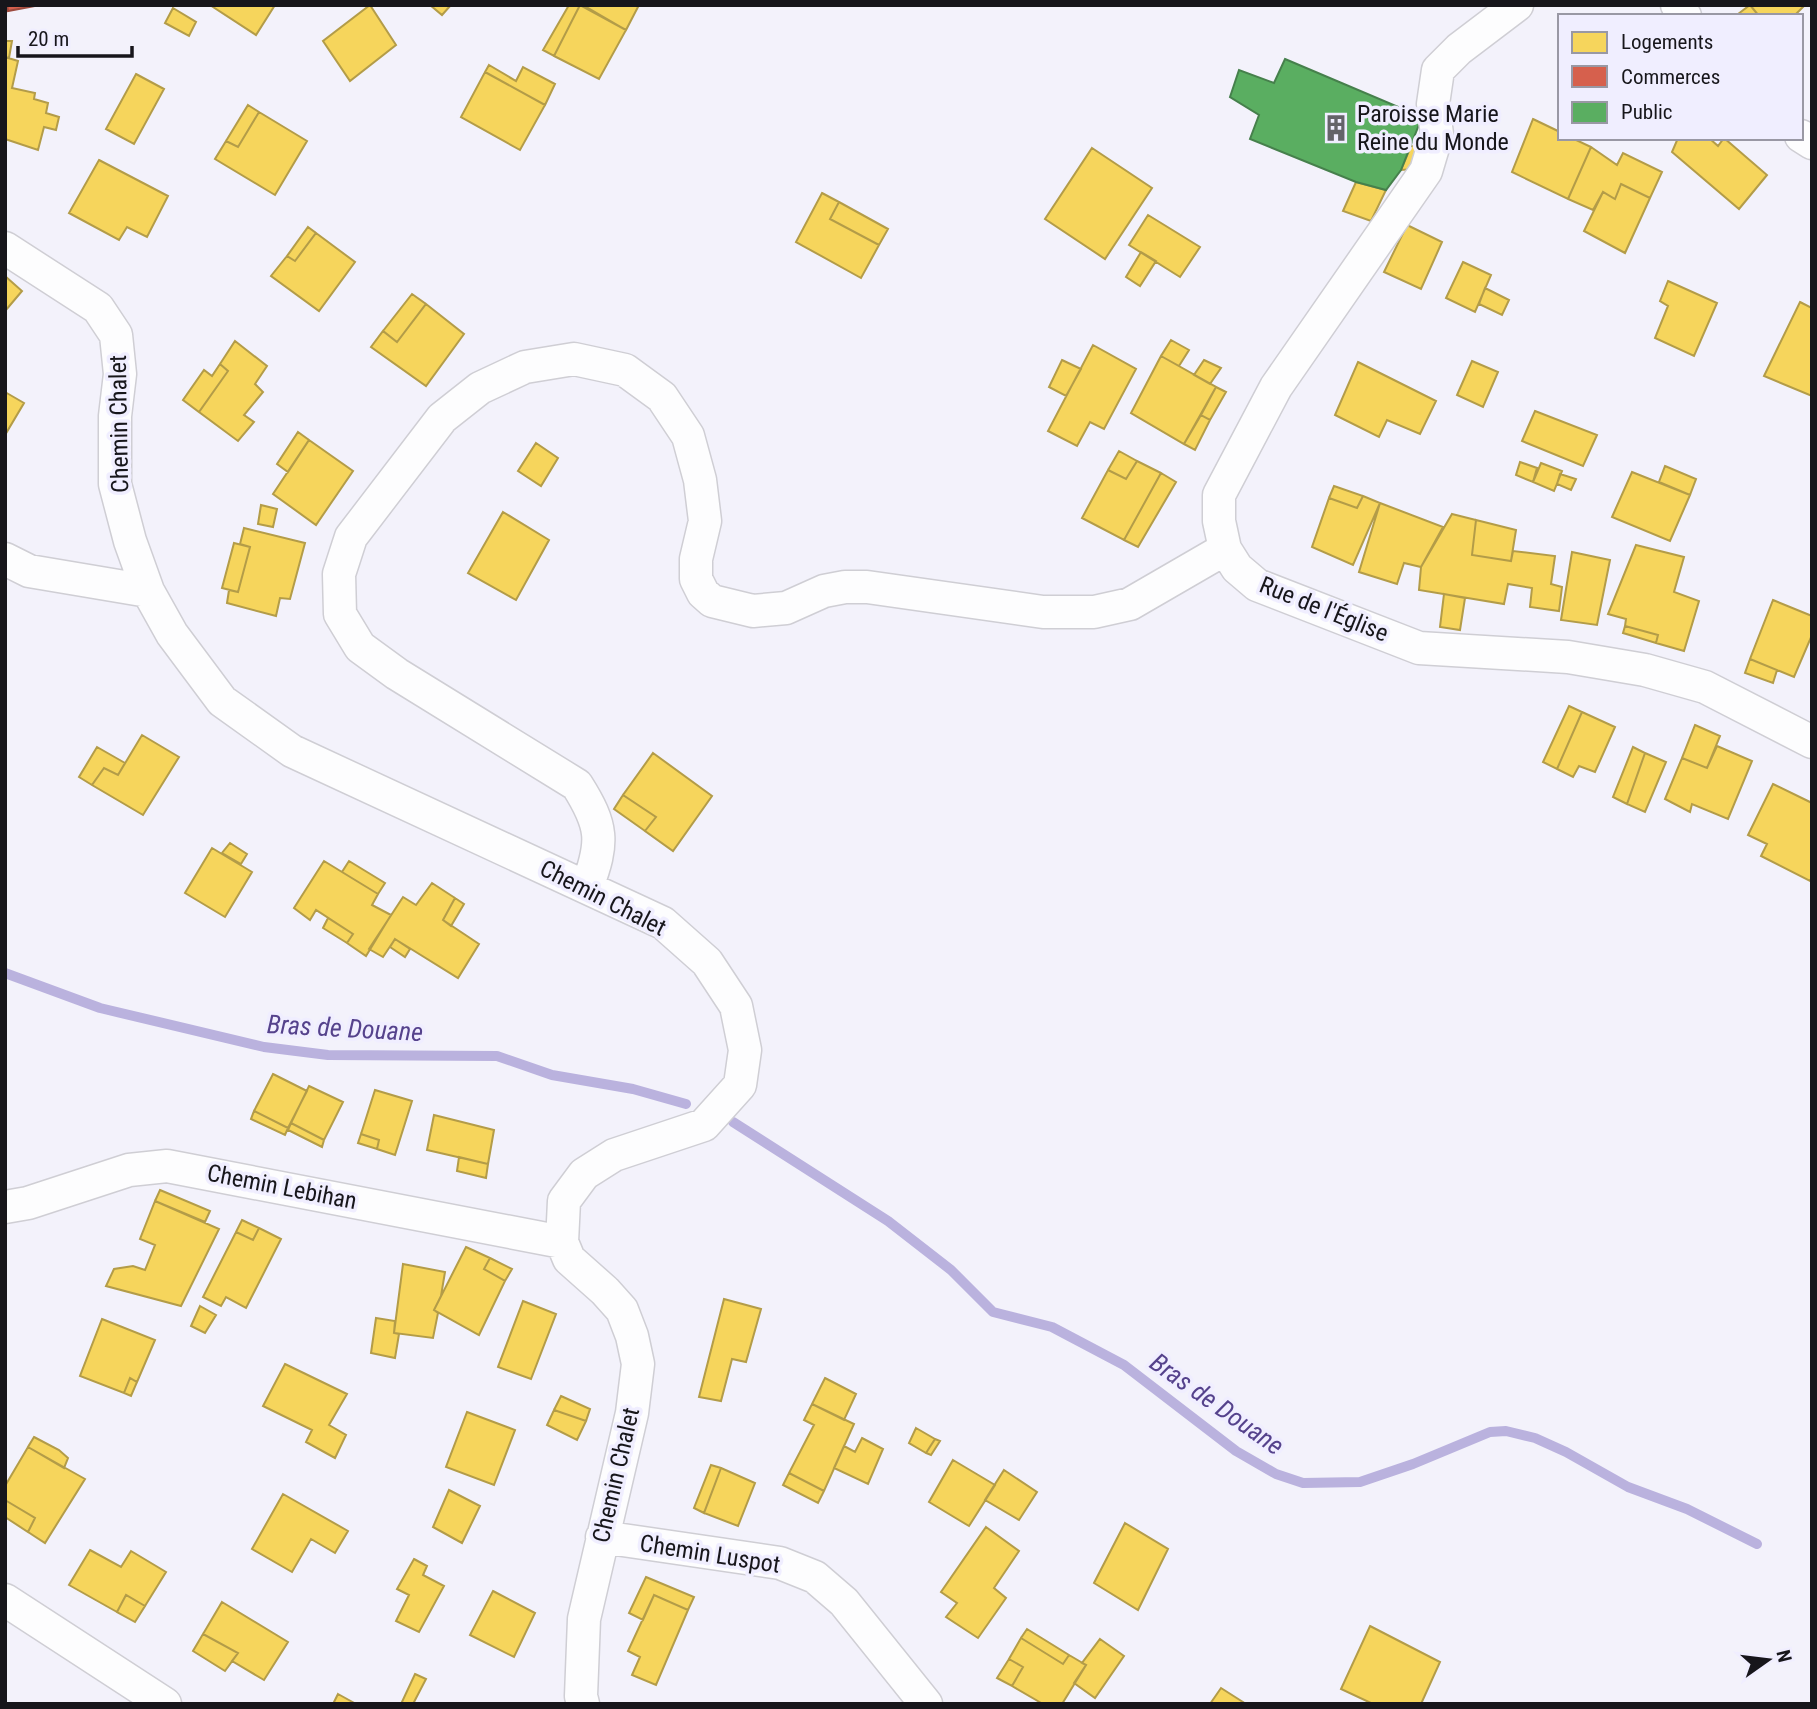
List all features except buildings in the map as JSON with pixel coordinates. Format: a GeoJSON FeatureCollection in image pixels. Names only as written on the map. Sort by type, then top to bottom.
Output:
{"type":"FeatureCollection","features":[{"type":"Feature","properties":{"kind":"street","name":"Rue de l'Église"},"geometry":{"type":"LineString","coordinates":[[1517,5],[1459,49],[1438,69],[1433,104],[1437,134],[1426,171],[1276,387],[1219,495],[1219,521],[1225,549],[1237,568],[1257,584],[1419,648],[1568,657],[1645,670],[1705,687],[1812,742]]}},
{"type":"Feature","properties":{"kind":"street","name":"Chemin Chalet"},"geometry":{"type":"LineString","coordinates":[[5,248],[98,308],[116,335],[120,374],[115,416],[115,484],[130,541],[148,591],[172,634],[222,701],[292,751],[663,923],[707,962],[736,1006],[745,1050],[740,1086],[704,1125],[614,1154],[584,1174],[564,1201],[562,1242],[569,1259],[605,1290],[622,1310],[632,1336],[638,1364],[632,1413],[584,1619],[583,1704]]}},
{"type":"Feature","properties":{"kind":"street"},"geometry":{"type":"LineString","coordinates":[[587,887],[598,856],[598,834],[594,812],[577,785],[397,674],[359,647],[340,614],[340,574],[351,537],[442,418],[481,388],[525,367],[574,359],[625,370],[662,397],[688,436],[701,480],[705,521],[695,559],[696,579],[703,593],[712,601],[752,611],[786,608],[824,591],[867,587],[1043,612],[1094,612],[1129,604],[1225,549]]}},
{"type":"Feature","properties":{"kind":"street"},"geometry":{"type":"LineString","coordinates":[[5,559],[29,571],[148,591]]}},
{"type":"Feature","properties":{"kind":"street","name":"Chemin Lebihan"},"geometry":{"type":"LineString","coordinates":[[5,1207],[28,1203],[129,1170],[167,1166],[562,1242]]}},
{"type":"Feature","properties":{"kind":"street","name":"Chemin Luspot"},"geometry":{"type":"LineString","coordinates":[[602,1537],[780,1563],[815,1577],[844,1602],[926,1704]]}},
{"type":"Feature","properties":{"kind":"street"},"geometry":{"type":"LineString","coordinates":[[5,1600],[164,1704]]}},
{"type":"Feature","properties":{"kind":"waterway","name":"Bras de Douane"},"geometry":{"type":"LineString","coordinates":[[5,973],[100,1008],[264,1047],[328,1055],[497,1056],[552,1075],[633,1089],[686,1104]]}},
{"type":"Feature","properties":{"kind":"waterway","name":"Bras de Douane"},"geometry":{"type":"LineString","coordinates":[[733,1122],[888,1221],[951,1270],[993,1312],[1052,1327],[1124,1365],[1236,1451],[1276,1474],[1303,1483],[1360,1482],[1413,1464],[1490,1432],[1506,1431],[1535,1438],[1628,1487],[1687,1509],[1757,1544]]}},
{"type":"Feature","properties":{"kind":"place","name":"Paroisse Marie Reine du Monde"},"geometry":{"type":"Point","coordinates":[1336,128]}}]}
